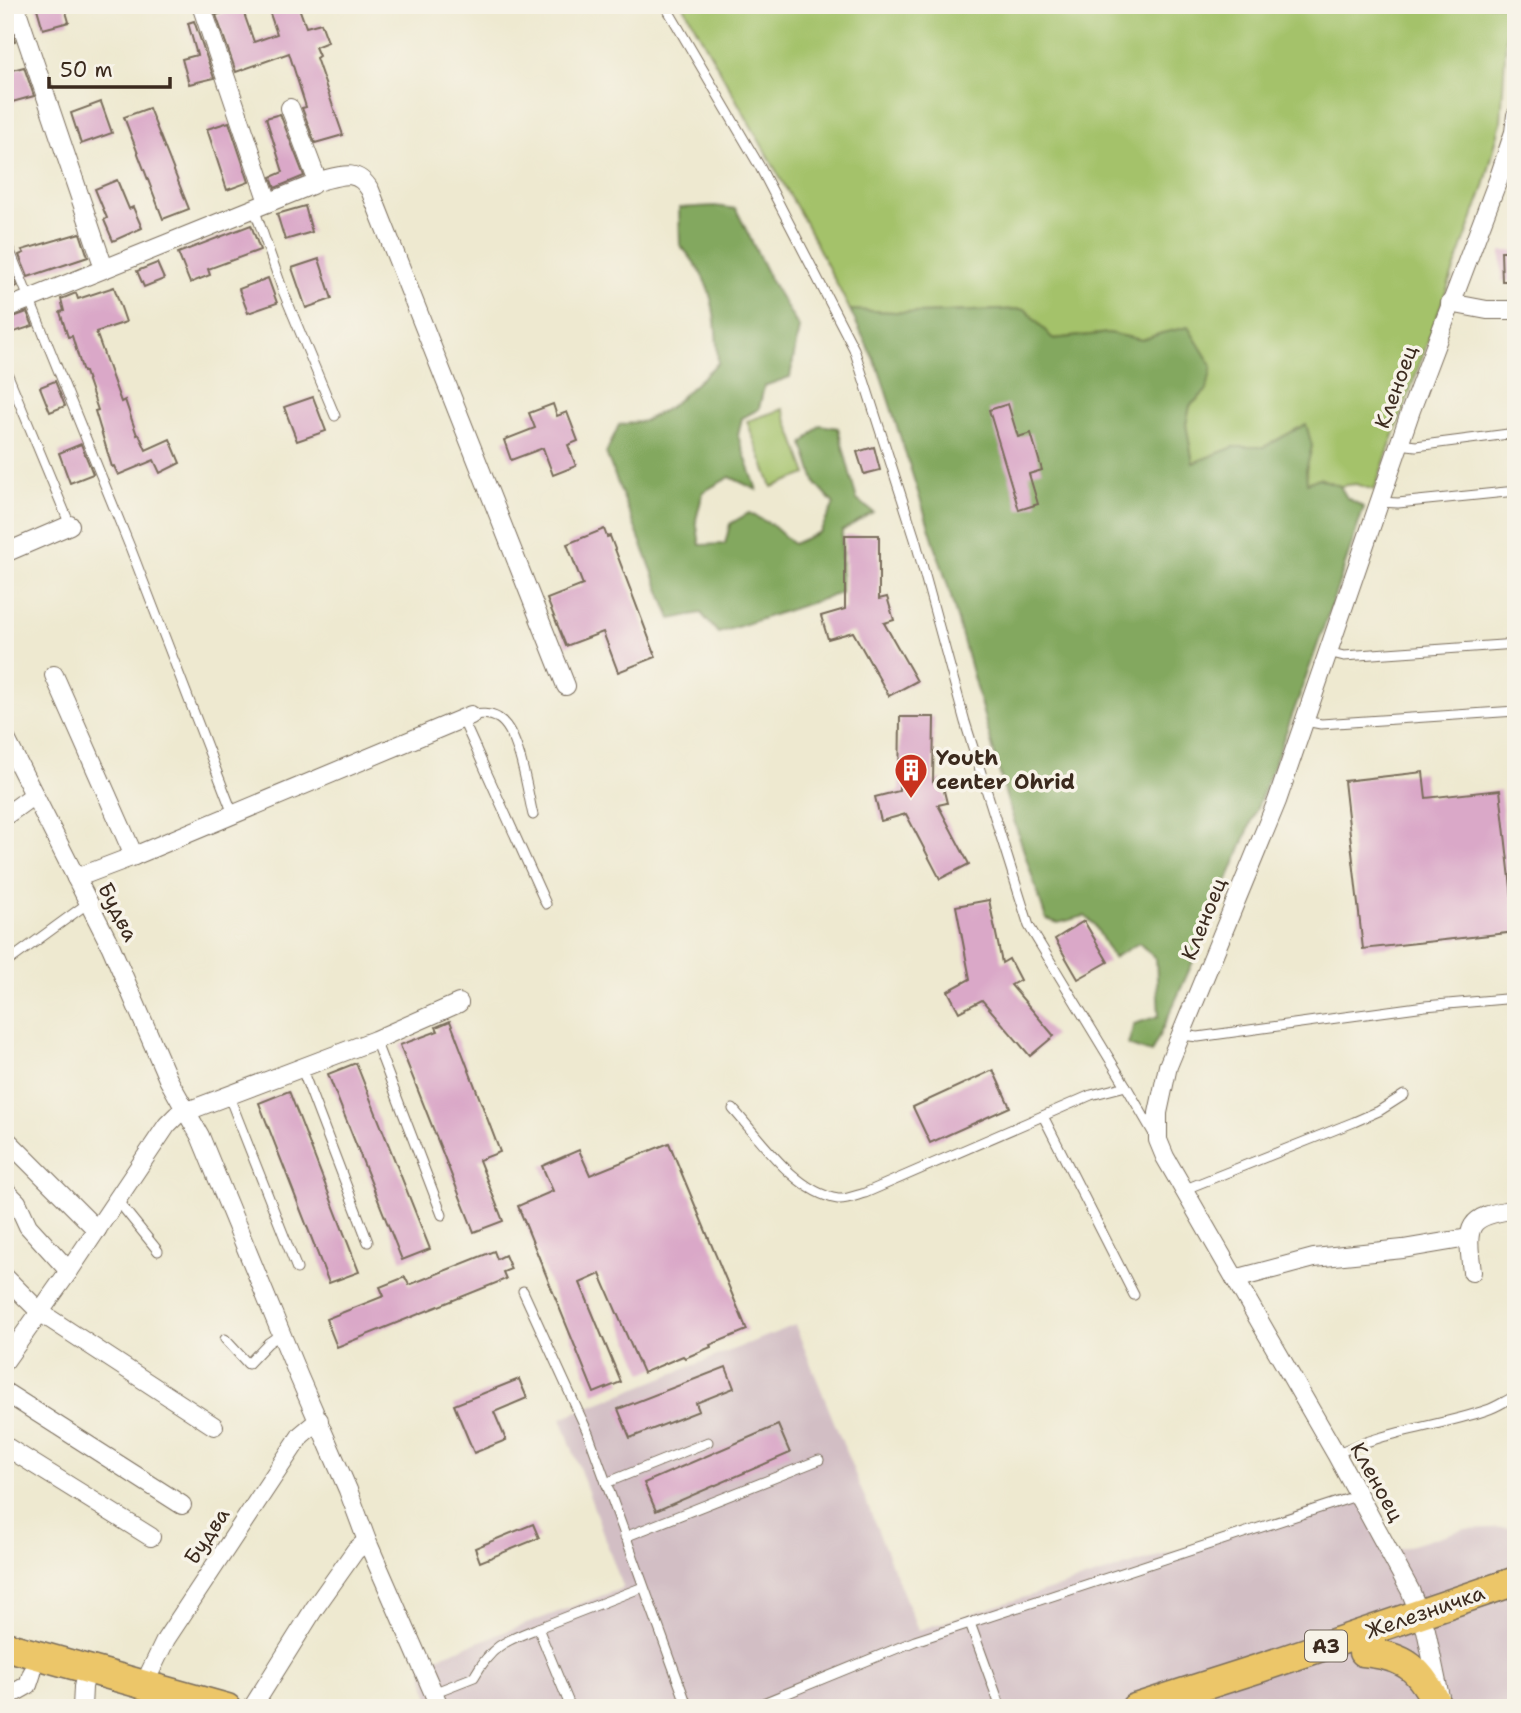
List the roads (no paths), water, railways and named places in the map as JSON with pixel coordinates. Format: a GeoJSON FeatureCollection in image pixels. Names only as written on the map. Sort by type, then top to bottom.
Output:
{"type":"FeatureCollection","features":[{"type":"Feature","properties":{"kind":"main road","name":"Железничка"},"geometry":{"type":"LineString","coordinates":[[1198,1708],[1363,1652],[1423,1621],[1516,1581]]}},
{"type":"Feature","properties":{"kind":"main road","name":"Железничка"},"geometry":{"type":"LineString","coordinates":[[1135,1708],[1260,1668],[1423,1621],[1516,1599]]}},
{"type":"Feature","properties":{"kind":"main road"},"geometry":{"type":"LineString","coordinates":[[5,1646],[84,1688]]}},
{"type":"Feature","properties":{"kind":"main road"},"geometry":{"type":"LineString","coordinates":[[1363,1652],[1389,1655],[1407,1663],[1428,1687],[1440,1708]]}},
{"type":"Feature","properties":{"kind":"main road"},"geometry":{"type":"LineString","coordinates":[[18,1670],[84,1688],[227,1708]]}},
{"type":"Feature","properties":{"kind":"street"},"geometry":{"type":"LineString","coordinates":[[15,5],[104,268]]}},
{"type":"Feature","properties":{"kind":"street"},"geometry":{"type":"LineString","coordinates":[[201,5],[261,205]]}},
{"type":"Feature","properties":{"kind":"street"},"geometry":{"type":"LineString","coordinates":[[290,108],[316,177],[315,182]]}},
{"type":"Feature","properties":{"kind":"street","name":"Кленоец"},"geometry":{"type":"LineString","coordinates":[[1440,1708],[1423,1621],[1410,1590],[1336,1454],[1183,1190],[1158,1140],[1158,1113],[1168,1066],[1277,801],[1399,444],[1498,180],[1514,132],[1516,116]]}},
{"type":"Feature","properties":{"kind":"street"},"geometry":{"type":"LineString","coordinates":[[5,309],[315,182],[350,174],[365,180],[566,686]]}},
{"type":"Feature","properties":{"kind":"street"},"geometry":{"type":"LineString","coordinates":[[1450,303],[1487,310],[1516,310]]}},
{"type":"Feature","properties":{"kind":"street"},"geometry":{"type":"LineString","coordinates":[[5,554],[71,525]]}},
{"type":"Feature","properties":{"kind":"street"},"geometry":{"type":"LineString","coordinates":[[54,675],[134,856]]}},
{"type":"Feature","properties":{"kind":"street"},"geometry":{"type":"LineString","coordinates":[[76,878],[467,716]]}},
{"type":"Feature","properties":{"kind":"street","name":"Будва"},"geometry":{"type":"LineString","coordinates":[[5,737],[111,947],[168,1079],[200,1136],[348,1490],[367,1542],[436,1700]]}},
{"type":"Feature","properties":{"kind":"street"},"geometry":{"type":"LineString","coordinates":[[5,816],[34,795]]}},
{"type":"Feature","properties":{"kind":"street"},"geometry":{"type":"LineString","coordinates":[[5,1361],[41,1313],[167,1125],[186,1110],[374,1040],[459,1003]]}},
{"type":"Feature","properties":{"kind":"street"},"geometry":{"type":"LineString","coordinates":[[5,1138],[97,1230]]}},
{"type":"Feature","properties":{"kind":"street"},"geometry":{"type":"LineString","coordinates":[[5,1190],[17,1202],[28,1226],[69,1271]]}},
{"type":"Feature","properties":{"kind":"street"},"geometry":{"type":"LineString","coordinates":[[1472,1272],[1468,1238],[1475,1222],[1482,1216],[1516,1209]]}},
{"type":"Feature","properties":{"kind":"street"},"geometry":{"type":"LineString","coordinates":[[1235,1279],[1314,1258],[1404,1249],[1468,1238]]}},
{"type":"Feature","properties":{"kind":"street"},"geometry":{"type":"LineString","coordinates":[[5,1277],[41,1313],[214,1426]]}},
{"type":"Feature","properties":{"kind":"street"},"geometry":{"type":"LineString","coordinates":[[5,1392],[182,1506]]}},
{"type":"Feature","properties":{"kind":"street","name":"Будва"},"geometry":{"type":"LineString","coordinates":[[151,1697],[149,1672],[166,1639],[301,1435],[319,1420]]}},
{"type":"Feature","properties":{"kind":"street"},"geometry":{"type":"LineString","coordinates":[[5,1447],[152,1537]]}},
{"type":"Feature","properties":{"kind":"street"},"geometry":{"type":"LineString","coordinates":[[252,1708],[313,1609],[355,1551],[367,1542]]}},
{"type":"Feature","properties":{"kind":"street"},"geometry":{"type":"LineString","coordinates":[[5,1698],[28,1685],[18,1670]]}},
{"type":"Feature","properties":{"kind":"lane"},"geometry":{"type":"LineString","coordinates":[[665,5],[760,167],[855,349],[915,539],[965,722],[1029,926],[1158,1140]]}},
{"type":"Feature","properties":{"kind":"lane"},"geometry":{"type":"LineString","coordinates":[[261,205],[283,291],[335,415]]}},
{"type":"Feature","properties":{"kind":"lane"},"geometry":{"type":"LineString","coordinates":[[9,248],[130,547],[233,814]]}},
{"type":"Feature","properties":{"kind":"lane"},"geometry":{"type":"LineString","coordinates":[[5,368],[71,525]]}},
{"type":"Feature","properties":{"kind":"lane"},"geometry":{"type":"LineString","coordinates":[[1399,444],[1416,446],[1516,433]]}},
{"type":"Feature","properties":{"kind":"lane"},"geometry":{"type":"LineString","coordinates":[[1379,502],[1398,503],[1516,491]]}},
{"type":"Feature","properties":{"kind":"lane"},"geometry":{"type":"LineString","coordinates":[[1328,652],[1344,656],[1516,644]]}},
{"type":"Feature","properties":{"kind":"lane"},"geometry":{"type":"LineString","coordinates":[[1305,720],[1321,724],[1516,711]]}},
{"type":"Feature","properties":{"kind":"lane"},"geometry":{"type":"LineString","coordinates":[[533,815],[509,728],[497,718],[484,713],[467,716],[546,904]]}},
{"type":"Feature","properties":{"kind":"lane"},"geometry":{"type":"LineString","coordinates":[[6,963],[88,903]]}},
{"type":"Feature","properties":{"kind":"lane"},"geometry":{"type":"LineString","coordinates":[[1181,1035],[1198,1037],[1425,1006],[1516,998]]}},
{"type":"Feature","properties":{"kind":"lane"},"geometry":{"type":"LineString","coordinates":[[374,1040],[442,1215]]}},
{"type":"Feature","properties":{"kind":"lane"},"geometry":{"type":"LineString","coordinates":[[301,1067],[368,1242]]}},
{"type":"Feature","properties":{"kind":"lane"},"geometry":{"type":"LineString","coordinates":[[733,1109],[790,1172],[810,1189],[841,1199],[864,1193],[1091,1095],[1126,1086]]}},
{"type":"Feature","properties":{"kind":"lane"},"geometry":{"type":"LineString","coordinates":[[228,1094],[297,1269]]}},
{"type":"Feature","properties":{"kind":"lane"},"geometry":{"type":"LineString","coordinates":[[1183,1190],[1366,1117],[1404,1095]]}},
{"type":"Feature","properties":{"kind":"lane"},"geometry":{"type":"LineString","coordinates":[[1043,1116],[1134,1295]]}},
{"type":"Feature","properties":{"kind":"lane"},"geometry":{"type":"LineString","coordinates":[[117,1200],[158,1251]]}},
{"type":"Feature","properties":{"kind":"lane"},"geometry":{"type":"LineString","coordinates":[[523,1290],[588,1433],[688,1708]]}},
{"type":"Feature","properties":{"kind":"lane"},"geometry":{"type":"LineString","coordinates":[[225,1339],[248,1364],[281,1334]]}},
{"type":"Feature","properties":{"kind":"lane"},"geometry":{"type":"LineString","coordinates":[[1336,1454],[1381,1437],[1491,1409],[1516,1395]]}},
{"type":"Feature","properties":{"kind":"lane"},"geometry":{"type":"LineString","coordinates":[[606,1483],[708,1442]]}},
{"type":"Feature","properties":{"kind":"lane"},"geometry":{"type":"LineString","coordinates":[[625,1537],[819,1460]]}},
{"type":"Feature","properties":{"kind":"lane"},"geometry":{"type":"LineString","coordinates":[[751,1708],[915,1641],[1359,1495]]}},
{"type":"Feature","properties":{"kind":"lane"},"geometry":{"type":"LineString","coordinates":[[436,1700],[474,1677],[486,1655],[510,1639],[643,1587]]}},
{"type":"Feature","properties":{"kind":"lane"},"geometry":{"type":"LineString","coordinates":[[970,1623],[1001,1708]]}},
{"type":"Feature","properties":{"kind":"lane"},"geometry":{"type":"LineString","coordinates":[[538,1628],[571,1708]]}},
{"type":"Feature","properties":{"kind":"place","name":"Youth center Ohrid"},"geometry":{"type":"Point","coordinates":[911,800]}}]}
